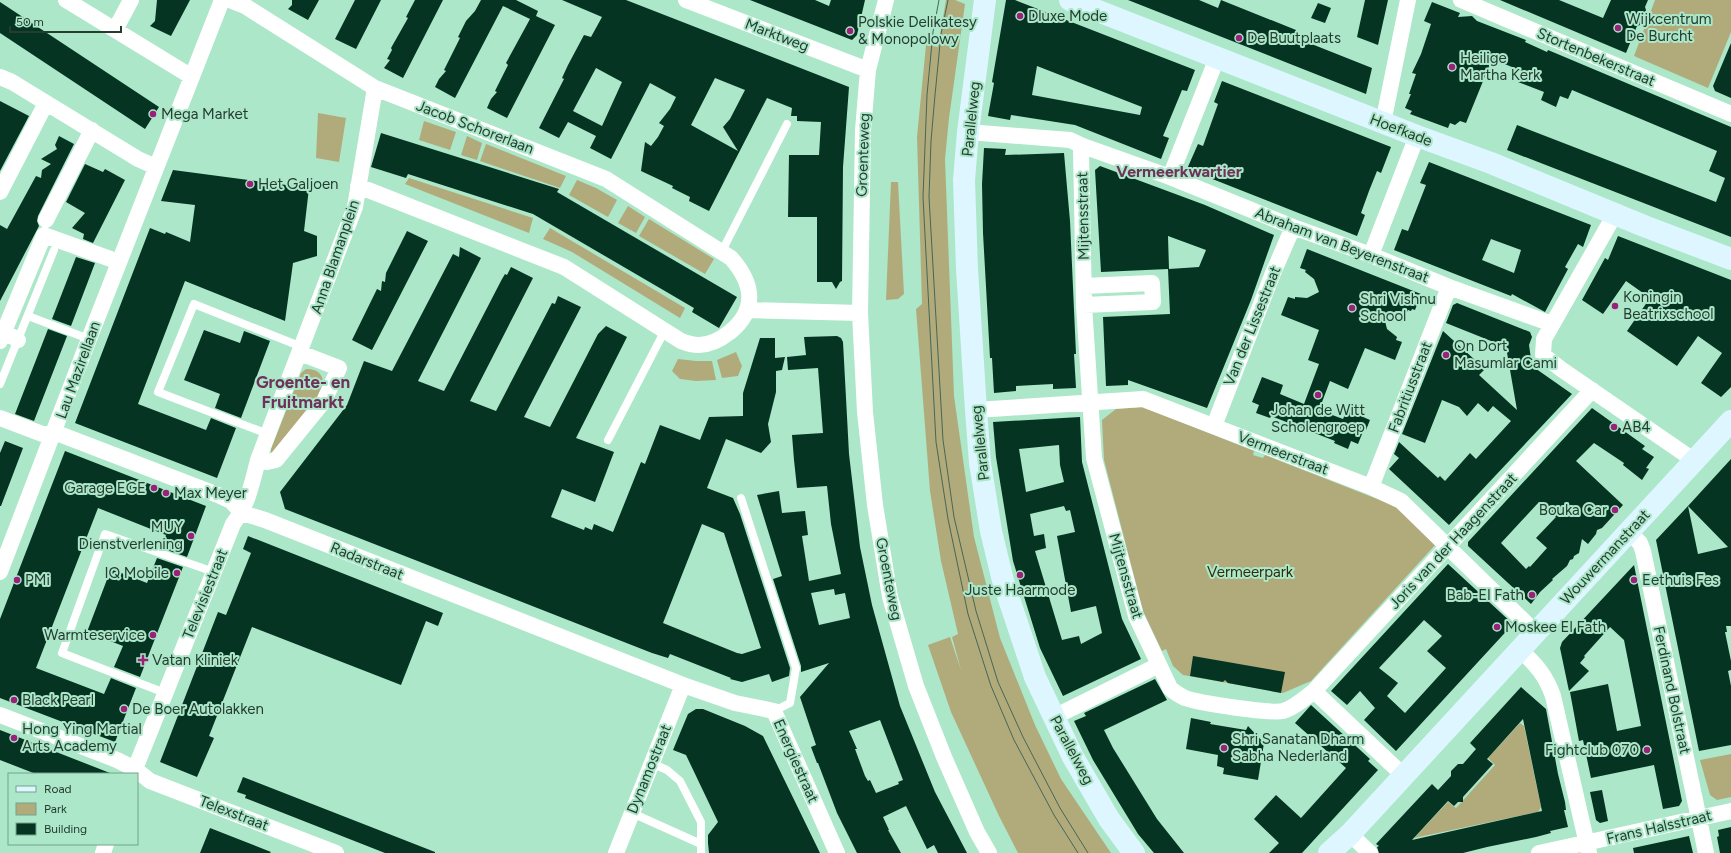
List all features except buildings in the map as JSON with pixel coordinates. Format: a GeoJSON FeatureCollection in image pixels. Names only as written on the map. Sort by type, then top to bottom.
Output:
{"type":"FeatureCollection","features":[{"type":"Feature","properties":{"kind":"street"},"geometry":{"type":"LineString","coordinates":[[68,0],[192,77]]}},
{"type":"Feature","properties":{"kind":"street"},"geometry":{"type":"LineString","coordinates":[[115,30],[132,0]]}},
{"type":"Feature","properties":{"kind":"street","name":"Lau Mazirellaan"},"geometry":{"type":"LineString","coordinates":[[0,572],[89,338],[222,0]]}},
{"type":"Feature","properties":{"kind":"street","name":"Jacob Schorerlaan"},"geometry":{"type":"LineString","coordinates":[[230,0],[246,3],[375,88],[606,179],[722,251],[740,267],[746,280],[749,293],[748,310]]}},
{"type":"Feature","properties":{"kind":"street","name":"Marktweg"},"geometry":{"type":"LineString","coordinates":[[686,0],[868,70]]}},
{"type":"Feature","properties":{"kind":"street","name":"Groenteweg"},"geometry":{"type":"LineString","coordinates":[[886,0],[868,70],[863,130],[860,313],[868,436],[875,505],[890,597],[916,686],[938,742],[977,832],[989,853]]}},
{"type":"Feature","properties":{"kind":"street","name":"Parallelweg"},"geometry":{"type":"LineString","coordinates":[[985,0],[968,132],[964,180],[967,269],[980,463],[991,531],[1003,582],[1035,677],[1073,757],[1101,805],[1134,853]]}},
{"type":"Feature","properties":{"kind":"street","name":"Hoefkade"},"geometry":{"type":"LineString","coordinates":[[1070,0],[1383,123],[1491,163],[1615,214],[1731,259]]}},
{"type":"Feature","properties":{"kind":"street"},"geometry":{"type":"LineString","coordinates":[[1383,123],[1408,0]]}},
{"type":"Feature","properties":{"kind":"street","name":"Stortenbekerstraat"},"geometry":{"type":"LineString","coordinates":[[1461,0],[1731,114]]}},
{"type":"Feature","properties":{"kind":"street"},"geometry":{"type":"LineString","coordinates":[[1170,177],[1217,58]]}},
{"type":"Feature","properties":{"kind":"street"},"geometry":{"type":"LineString","coordinates":[[0,77],[12,82],[138,159],[156,168]]}},
{"type":"Feature","properties":{"kind":"street","name":"Anna Blamanplein"},"geometry":{"type":"LineString","coordinates":[[301,350],[355,207],[375,88]]}},
{"type":"Feature","properties":{"kind":"street"},"geometry":{"type":"LineString","coordinates":[[0,192],[46,103]]}},
{"type":"Feature","properties":{"kind":"street"},"geometry":{"type":"LineString","coordinates":[[46,220],[92,130]]}},
{"type":"Feature","properties":{"kind":"street","name":"Abraham van Beyerenstraat"},"geometry":{"type":"LineString","coordinates":[[968,132],[1070,140],[1170,177],[1293,227],[1371,255],[1449,287],[1552,324]]}},
{"type":"Feature","properties":{"kind":"street"},"geometry":{"type":"LineString","coordinates":[[1371,255],[1417,136]]}},
{"type":"Feature","properties":{"kind":"street","name":"Mijtensstraat"},"geometry":{"type":"LineString","coordinates":[[1083,146],[1081,150],[1084,305],[1092,402],[1094,458],[1136,616],[1170,688],[1177,694],[1186,698],[1266,712],[1282,712],[1290,709],[1314,691]]}},
{"type":"Feature","properties":{"kind":"street"},"geometry":{"type":"LineString","coordinates":[[358,186],[564,267],[664,332],[697,349],[723,337],[743,319],[748,310],[860,313]]}},
{"type":"Feature","properties":{"kind":"street"},"geometry":{"type":"LineString","coordinates":[[1615,214],[1544,339],[1543,355],[1695,461]]}},
{"type":"Feature","properties":{"kind":"street","name":"Van der Lissestraat"},"geometry":{"type":"LineString","coordinates":[[1214,426],[1272,273],[1293,227]]}},
{"type":"Feature","properties":{"kind":"street"},"geometry":{"type":"LineString","coordinates":[[18,340],[1,334],[44,235],[119,262]]}},
{"type":"Feature","properties":{"kind":"street"},"geometry":{"type":"LineString","coordinates":[[1084,286],[1152,283],[1153,302],[1084,305]]}},
{"type":"Feature","properties":{"kind":"street","name":"Fabritiusstraat"},"geometry":{"type":"LineString","coordinates":[[1371,487],[1449,287]]}},
{"type":"Feature","properties":{"kind":"street"},"geometry":{"type":"LineString","coordinates":[[258,460],[267,462],[276,460],[324,401],[339,368],[301,350]]}},
{"type":"Feature","properties":{"kind":"street","name":"Televisiestraat"},"geometry":{"type":"LineString","coordinates":[[134,771],[233,524],[242,513],[249,496],[258,460],[301,350]]}},
{"type":"Feature","properties":{"kind":"street","name":"Joris van der Haagenstraat"},"geometry":{"type":"LineString","coordinates":[[1314,691],[1592,390]]}},
{"type":"Feature","properties":{"kind":"street","name":"Vermeerstraat"},"geometry":{"type":"LineString","coordinates":[[976,410],[1143,399],[1371,487],[1401,501],[1536,633]]}},
{"type":"Feature","properties":{"kind":"street","name":"Radarstraat"},"geometry":{"type":"LineString","coordinates":[[0,418],[45,435],[54,432],[218,495],[231,501],[242,513],[265,520],[683,685]]}},
{"type":"Feature","properties":{"kind":"street","name":"Wouwermanstraat"},"geometry":{"type":"LineString","coordinates":[[1329,853],[1350,834],[1695,461],[1728,430]]}},
{"type":"Feature","properties":{"kind":"street","name":"Ferdinand Bolstraat"},"geometry":{"type":"LineString","coordinates":[[1629,532],[1640,543],[1643,551],[1706,853]]}},
{"type":"Feature","properties":{"kind":"street"},"geometry":{"type":"LineString","coordinates":[[1520,650],[1541,670],[1548,682],[1553,696],[1588,848]]}},
{"type":"Feature","properties":{"kind":"street"},"geometry":{"type":"LineString","coordinates":[[1054,717],[1159,665]]}},
{"type":"Feature","properties":{"kind":"street","name":"Energiestraat"},"geometry":{"type":"LineString","coordinates":[[683,685],[735,703],[774,711],[837,853]]}},
{"type":"Feature","properties":{"kind":"street","name":"Dynamostraat"},"geometry":{"type":"LineString","coordinates":[[616,853],[683,685]]}},
{"type":"Feature","properties":{"kind":"street"},"geometry":{"type":"LineString","coordinates":[[1314,691],[1404,776]]}},
{"type":"Feature","properties":{"kind":"street"},"geometry":{"type":"LineString","coordinates":[[0,714],[117,760],[134,771]]}},
{"type":"Feature","properties":{"kind":"street","name":"Telexstraat"},"geometry":{"type":"LineString","coordinates":[[138,773],[150,780],[336,853]]}},
{"type":"Feature","properties":{"kind":"street","name":"Frans Halsstraat"},"geometry":{"type":"LineString","coordinates":[[1539,853],[1588,848],[1698,817],[1731,811]]}},
{"type":"Feature","properties":{"kind":"street"},"geometry":{"type":"LineString","coordinates":[[1350,834],[1370,853]]}},
{"type":"Feature","properties":{"kind":"street","name":"Wouwermanstraat"},"geometry":{"type":"LineString","coordinates":[[1337,853],[1350,834]]}},
{"type":"Feature","properties":{"kind":"lane"},"geometry":{"type":"LineString","coordinates":[[722,251],[787,124]]}},
{"type":"Feature","properties":{"kind":"lane"},"geometry":{"type":"LineString","coordinates":[[0,384],[54,250]]}},
{"type":"Feature","properties":{"kind":"lane"},"geometry":{"type":"LineString","coordinates":[[268,434],[158,392],[194,304],[301,350]]}},
{"type":"Feature","properties":{"kind":"lane"},"geometry":{"type":"LineString","coordinates":[[28,316],[89,338]]}},
{"type":"Feature","properties":{"kind":"lane"},"geometry":{"type":"LineString","coordinates":[[608,440],[664,332]]}},
{"type":"Feature","properties":{"kind":"lane"},"geometry":{"type":"LineString","coordinates":[[741,498],[796,668],[790,703],[774,711]]}},
{"type":"Feature","properties":{"kind":"lane"},"geometry":{"type":"LineString","coordinates":[[165,693],[62,653],[105,534],[214,572]]}},
{"type":"Feature","properties":{"kind":"lane"},"geometry":{"type":"LineString","coordinates":[[651,764],[667,770],[680,781],[701,822],[701,853]]}},
{"type":"Feature","properties":{"kind":"lane"},"geometry":{"type":"LineString","coordinates":[[632,813],[701,844]]}},
{"type":"Feature","properties":{"kind":"green space"},"geometry":{"type":"Polygon","coordinates":[[[946,0],[955,0],[965,4],[949,118],[945,159],[954,396],[974,537],[1000,638],[1035,725],[1061,779],[1111,853],[1018,853],[999,816],[951,712],[928,645],[950,637],[961,670],[952,637],[958,634],[941,561],[930,491],[916,309],[922,304],[917,137],[926,45],[938,47],[946,0]]]}},
{"type":"Feature","properties":{"kind":"green space"},"geometry":{"type":"Polygon","coordinates":[[[1655,0],[1731,0],[1731,32],[1708,88],[1634,56],[1655,0]]]}},
{"type":"Feature","properties":{"kind":"green space"},"geometry":{"type":"Polygon","coordinates":[[[318,113],[346,118],[339,162],[316,158],[318,113]]]}},
{"type":"Feature","properties":{"kind":"green space"},"geometry":{"type":"Polygon","coordinates":[[[424,121],[456,132],[450,150],[419,140],[424,121]]]}},
{"type":"Feature","properties":{"kind":"green space"},"geometry":{"type":"Polygon","coordinates":[[[467,136],[482,143],[477,160],[461,155],[467,136]]]}},
{"type":"Feature","properties":{"kind":"green space"},"geometry":{"type":"Polygon","coordinates":[[[486,144],[566,176],[560,188],[480,161],[486,144]]]}},
{"type":"Feature","properties":{"kind":"green space"},"geometry":{"type":"Polygon","coordinates":[[[409,178],[533,218],[529,233],[405,184],[409,178]]]}},
{"type":"Feature","properties":{"kind":"green space"},"geometry":{"type":"Polygon","coordinates":[[[577,180],[596,188],[617,200],[608,217],[569,195],[577,180]]]}},
{"type":"Feature","properties":{"kind":"green space"},"geometry":{"type":"Polygon","coordinates":[[[891,182],[898,182],[904,294],[898,299],[886,300],[891,182]]]}},
{"type":"Feature","properties":{"kind":"green space"},"geometry":{"type":"Polygon","coordinates":[[[628,206],[645,217],[636,233],[618,223],[628,206]]]}},
{"type":"Feature","properties":{"kind":"green space"},"geometry":{"type":"Polygon","coordinates":[[[649,219],[714,259],[705,274],[639,236],[649,219]]]}},
{"type":"Feature","properties":{"kind":"green space"},"geometry":{"type":"Polygon","coordinates":[[[550,228],[685,308],[680,318],[572,252],[543,239],[550,228]]]}},
{"type":"Feature","properties":{"kind":"green space"},"geometry":{"type":"Polygon","coordinates":[[[736,352],[742,366],[738,376],[722,378],[717,360],[736,352]]]}},
{"type":"Feature","properties":{"kind":"green space"},"geometry":{"type":"Polygon","coordinates":[[[678,359],[712,361],[716,380],[696,381],[680,379],[672,371],[678,359]]]}},
{"type":"Feature","properties":{"kind":"green space"},"geometry":{"type":"Polygon","coordinates":[[[306,369],[316,371],[322,377],[323,385],[321,395],[273,453],[271,452],[271,449],[301,373],[306,369]]]}},
{"type":"Feature","properties":{"kind":"green space","name":"Vermeerpark"},"geometry":{"type":"Polygon","coordinates":[[[1143,407],[1254,451],[1253,455],[1263,458],[1265,455],[1395,506],[1436,544],[1311,681],[1283,693],[1183,675],[1173,666],[1166,649],[1162,651],[1143,611],[1104,460],[1102,420],[1116,409],[1143,407]]]}},
{"type":"Feature","properties":{"kind":"green space"},"geometry":{"type":"Polygon","coordinates":[[[1520,723],[1524,726],[1541,807],[1538,812],[1414,838],[1448,802],[1456,808],[1495,765],[1488,758],[1520,723]]]}},
{"type":"Feature","properties":{"kind":"green space"},"geometry":{"type":"Polygon","coordinates":[[[1731,754],[1731,797],[1717,800],[1710,795],[1700,760],[1731,754]]]}},
{"type":"Feature","properties":{"kind":"tram line"},"geometry":{"type":"LineString","coordinates":[[939,0],[933,32],[927,95],[923,197],[936,442],[948,519],[968,614],[991,686],[1014,740],[1054,815],[1078,853]]}},
{"type":"Feature","properties":{"kind":"tram line"},"geometry":{"type":"LineString","coordinates":[[948,0],[941,34],[935,95],[931,141],[929,197],[943,440],[954,517],[976,611],[998,682],[1023,737],[1060,808],[1088,853]]}},
{"type":"Feature","properties":{"kind":"place","name":"Dluxe Mode"},"geometry":{"type":"Point","coordinates":[1020,16]}},
{"type":"Feature","properties":{"kind":"place","name":"Wijkcentrum De Burcht"},"geometry":{"type":"Point","coordinates":[1618,28]}},
{"type":"Feature","properties":{"kind":"place","name":"Polskie Delikatesy & Monopolowy"},"geometry":{"type":"Point","coordinates":[850,31]}},
{"type":"Feature","properties":{"kind":"place","name":"De Buutplaats"},"geometry":{"type":"Point","coordinates":[1239,38]}},
{"type":"Feature","properties":{"kind":"place","name":"Heilige Martha Kerk"},"geometry":{"type":"Point","coordinates":[1452,67]}},
{"type":"Feature","properties":{"kind":"place","name":"Mega Market"},"geometry":{"type":"Point","coordinates":[153,114]}},
{"type":"Feature","properties":{"kind":"place","name":"Het Galjoen"},"geometry":{"type":"Point","coordinates":[250,184]}},
{"type":"Feature","properties":{"kind":"place","name":"Koningin Beatrixschool"},"geometry":{"type":"Point","coordinates":[1615,306]}},
{"type":"Feature","properties":{"kind":"place","name":"Shri Vishnu School"},"geometry":{"type":"Point","coordinates":[1352,308]}},
{"type":"Feature","properties":{"kind":"place","name":"On Dort Masumlar Cami"},"geometry":{"type":"Point","coordinates":[1446,355]}},
{"type":"Feature","properties":{"kind":"place","name":"Johan de Witt Scholengroep"},"geometry":{"type":"Point","coordinates":[1318,395]}},
{"type":"Feature","properties":{"kind":"place","name":"AB4"},"geometry":{"type":"Point","coordinates":[1614,427]}},
{"type":"Feature","properties":{"kind":"place","name":"Garage EGE"},"geometry":{"type":"Point","coordinates":[154,488]}},
{"type":"Feature","properties":{"kind":"place","name":"Max Meyer"},"geometry":{"type":"Point","coordinates":[166,493]}},
{"type":"Feature","properties":{"kind":"place","name":"Bouka Car"},"geometry":{"type":"Point","coordinates":[1615,510]}},
{"type":"Feature","properties":{"kind":"place","name":"MUY Dienstverlening"},"geometry":{"type":"Point","coordinates":[191,536]}},
{"type":"Feature","properties":{"kind":"place","name":"IQ Mobile"},"geometry":{"type":"Point","coordinates":[177,573]}},
{"type":"Feature","properties":{"kind":"place","name":"Juste Haarmode"},"geometry":{"type":"Point","coordinates":[1020,575]}},
{"type":"Feature","properties":{"kind":"place","name":"PMi"},"geometry":{"type":"Point","coordinates":[17,580]}},
{"type":"Feature","properties":{"kind":"place","name":"Eethuis Fes"},"geometry":{"type":"Point","coordinates":[1634,580]}},
{"type":"Feature","properties":{"kind":"place","name":"Bab-El Fath"},"geometry":{"type":"Point","coordinates":[1532,595]}},
{"type":"Feature","properties":{"kind":"place","name":"Moskee El Fath"},"geometry":{"type":"Point","coordinates":[1497,627]}},
{"type":"Feature","properties":{"kind":"place","name":"Warmteservice"},"geometry":{"type":"Point","coordinates":[153,635]}},
{"type":"Feature","properties":{"kind":"place","name":"Vatan Kliniek"},"geometry":{"type":"Point","coordinates":[143,660]}},
{"type":"Feature","properties":{"kind":"place","name":"Black Pearl"},"geometry":{"type":"Point","coordinates":[14,700]}},
{"type":"Feature","properties":{"kind":"place","name":"De Boer Autolakken"},"geometry":{"type":"Point","coordinates":[124,709]}},
{"type":"Feature","properties":{"kind":"place","name":"Hong Ying Martial Arts Academy"},"geometry":{"type":"Point","coordinates":[14,738]}},
{"type":"Feature","properties":{"kind":"place","name":"Shri Sanatan Dharm Sabha Nederland"},"geometry":{"type":"Point","coordinates":[1224,748]}},
{"type":"Feature","properties":{"kind":"place","name":"Fightclub 070"},"geometry":{"type":"Point","coordinates":[1647,750]}},
{"type":"Feature","properties":{"kind":"district","name":"Vermeerkwartier"},"geometry":{"type":"Point","coordinates":[1179,171]}},
{"type":"Feature","properties":{"kind":"district","name":"Groente- en Fruitmarkt"},"geometry":{"type":"Point","coordinates":[303,392]}}]}
